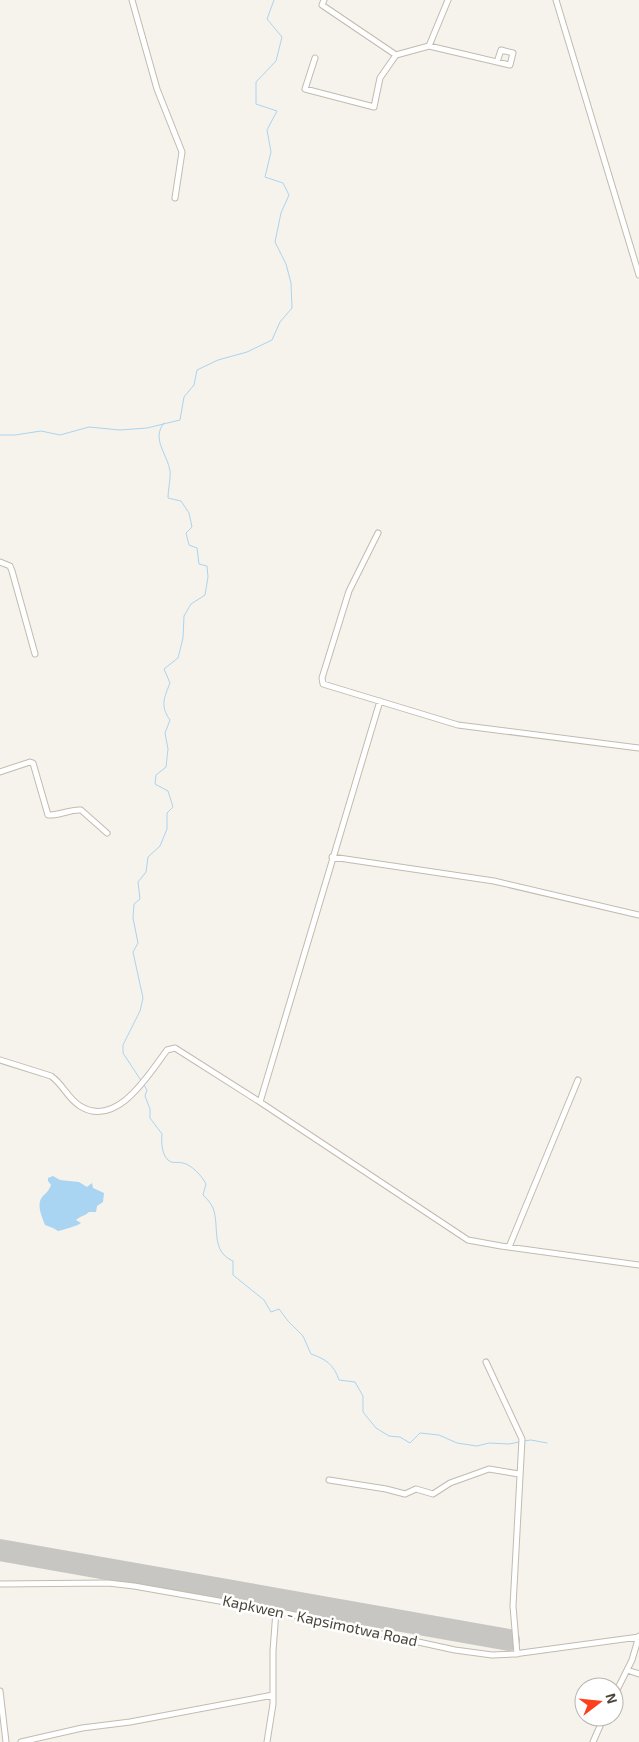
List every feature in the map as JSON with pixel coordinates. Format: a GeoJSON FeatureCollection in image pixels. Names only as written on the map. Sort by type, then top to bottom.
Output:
{"type":"FeatureCollection","features":[{"type":"Feature","properties":{"kind":"street"},"geometry":{"type":"LineString","coordinates":[[132,0],[157,89],[182,152],[175,198]]}},
{"type":"Feature","properties":{"kind":"street"},"geometry":{"type":"LineString","coordinates":[[324,0],[322,5],[396,55]]}},
{"type":"Feature","properties":{"kind":"street"},"geometry":{"type":"LineString","coordinates":[[429,46],[448,0]]}},
{"type":"Feature","properties":{"kind":"street"},"geometry":{"type":"LineString","coordinates":[[556,0],[639,275]]}},
{"type":"Feature","properties":{"kind":"street"},"geometry":{"type":"LineString","coordinates":[[315,58],[305,89],[374,107],[380,78],[396,55],[429,46],[497,62]]}},
{"type":"Feature","properties":{"kind":"street"},"geometry":{"type":"LineString","coordinates":[[378,533],[349,591],[322,678],[323,684],[458,725],[639,748]]}},
{"type":"Feature","properties":{"kind":"street"},"geometry":{"type":"LineString","coordinates":[[0,562],[10,566],[12,571],[34,654]]}},
{"type":"Feature","properties":{"kind":"street"},"geometry":{"type":"LineString","coordinates":[[260,1102],[380,701]]}},
{"type":"Feature","properties":{"kind":"street"},"geometry":{"type":"LineString","coordinates":[[0,772],[30,762],[33,763],[48,816],[81,810],[107,833]]}},
{"type":"Feature","properties":{"kind":"street"},"geometry":{"type":"LineString","coordinates":[[332,857],[494,881],[639,915]]}},
{"type":"Feature","properties":{"kind":"street"},"geometry":{"type":"LineString","coordinates":[[0,1060],[51,1076],[57,1080],[69,1098],[88,1110],[95,1112],[112,1108],[130,1098],[167,1050],[175,1048],[260,1102],[462,1237],[473,1241],[509,1247],[639,1266]]}},
{"type":"Feature","properties":{"kind":"street"},"geometry":{"type":"LineString","coordinates":[[509,1247],[578,1080]]}},
{"type":"Feature","properties":{"kind":"street"},"geometry":{"type":"LineString","coordinates":[[486,1362],[522,1440],[513,1606],[517,1654]]}},
{"type":"Feature","properties":{"kind":"street"},"geometry":{"type":"LineString","coordinates":[[329,1480],[386,1488],[405,1494],[416,1490],[433,1494],[450,1483],[489,1469],[519,1474]]}},
{"type":"Feature","properties":{"kind":"street","name":"Kapkwen - Kapsimotwa Road"},"geometry":{"type":"LineString","coordinates":[[0,1584],[108,1583],[276,1611],[455,1650],[492,1654],[517,1654],[639,1637]]}},
{"type":"Feature","properties":{"kind":"street"},"geometry":{"type":"LineString","coordinates":[[267,1742],[273,1695],[272,1651],[276,1611]]}},
{"type":"Feature","properties":{"kind":"street"},"geometry":{"type":"LineString","coordinates":[[624,1677],[636,1651],[639,1637]]}},
{"type":"Feature","properties":{"kind":"street"},"geometry":{"type":"LineString","coordinates":[[627,1670],[639,1674]]}},
{"type":"Feature","properties":{"kind":"street"},"geometry":{"type":"LineString","coordinates":[[0,1691],[6,1742]]}},
{"type":"Feature","properties":{"kind":"street"},"geometry":{"type":"LineString","coordinates":[[21,1742],[82,1728],[130,1722],[273,1695]]}},
{"type":"Feature","properties":{"kind":"street"},"geometry":{"type":"LineString","coordinates":[[593,1742],[600,1727]]}},
{"type":"Feature","properties":{"kind":"water"},"geometry":{"type":"Polygon","coordinates":[[[53,1176],[60,1180],[79,1182],[87,1187],[92,1183],[93,1188],[104,1193],[103,1202],[97,1206],[96,1212],[89,1212],[76,1220],[81,1223],[76,1225],[58,1231],[45,1225],[40,1210],[40,1202],[51,1185],[48,1178],[53,1176]]]}},
{"type":"Feature","properties":{"kind":"waterway"},"geometry":{"type":"LineString","coordinates":[[0,435],[41,431],[60,435],[89,427],[120,430],[147,428],[180,420],[184,397],[194,385],[197,370],[218,360],[247,352],[272,340],[280,322],[292,308],[291,283],[286,264],[275,242],[281,213],[289,195],[283,183],[265,177],[271,152],[267,130],[277,111],[256,104],[256,82],[276,61],[282,37],[267,19],[274,0]]}},
{"type":"Feature","properties":{"kind":"waterway"},"geometry":{"type":"LineString","coordinates":[[142,1082],[123,1053],[123,1045],[140,1011],[143,998],[133,952],[138,943],[133,918],[134,904],[140,899],[138,882],[146,872],[148,857],[160,846],[167,829],[167,813],[173,807],[168,791],[155,784],[156,775],[166,767],[168,749],[165,733],[170,720],[165,710],[164,702],[170,683],[164,669],[178,658],[183,638],[184,616],[191,604],[205,595],[208,577],[207,566],[199,564],[197,548],[189,545],[186,533],[192,527],[189,513],[181,501],[168,498],[170,471],[159,440],[160,429],[164,423]]}},
{"type":"Feature","properties":{"kind":"waterway"},"geometry":{"type":"LineString","coordinates":[[144,1085],[147,1090],[145,1096],[150,1109],[150,1118],[162,1134],[164,1154],[171,1162],[186,1164],[193,1168],[206,1184],[203,1195],[213,1208],[218,1245],[226,1257],[233,1261],[233,1275],[264,1300],[271,1312],[279,1309],[303,1336],[311,1354],[329,1363],[335,1370],[339,1380],[355,1382],[363,1396],[363,1412],[376,1428],[389,1436],[400,1437],[410,1443],[420,1433],[439,1435],[457,1443],[477,1446],[489,1443],[509,1444],[519,1442]]}},
{"type":"Feature","properties":{"kind":"waterway"},"geometry":{"type":"LineString","coordinates":[[523,1441],[531,1440],[547,1443]]}},
{"type":"Feature","properties":{"kind":"runway"},"geometry":{"type":"LineString","coordinates":[[0,1550],[509,1640]]}}]}
